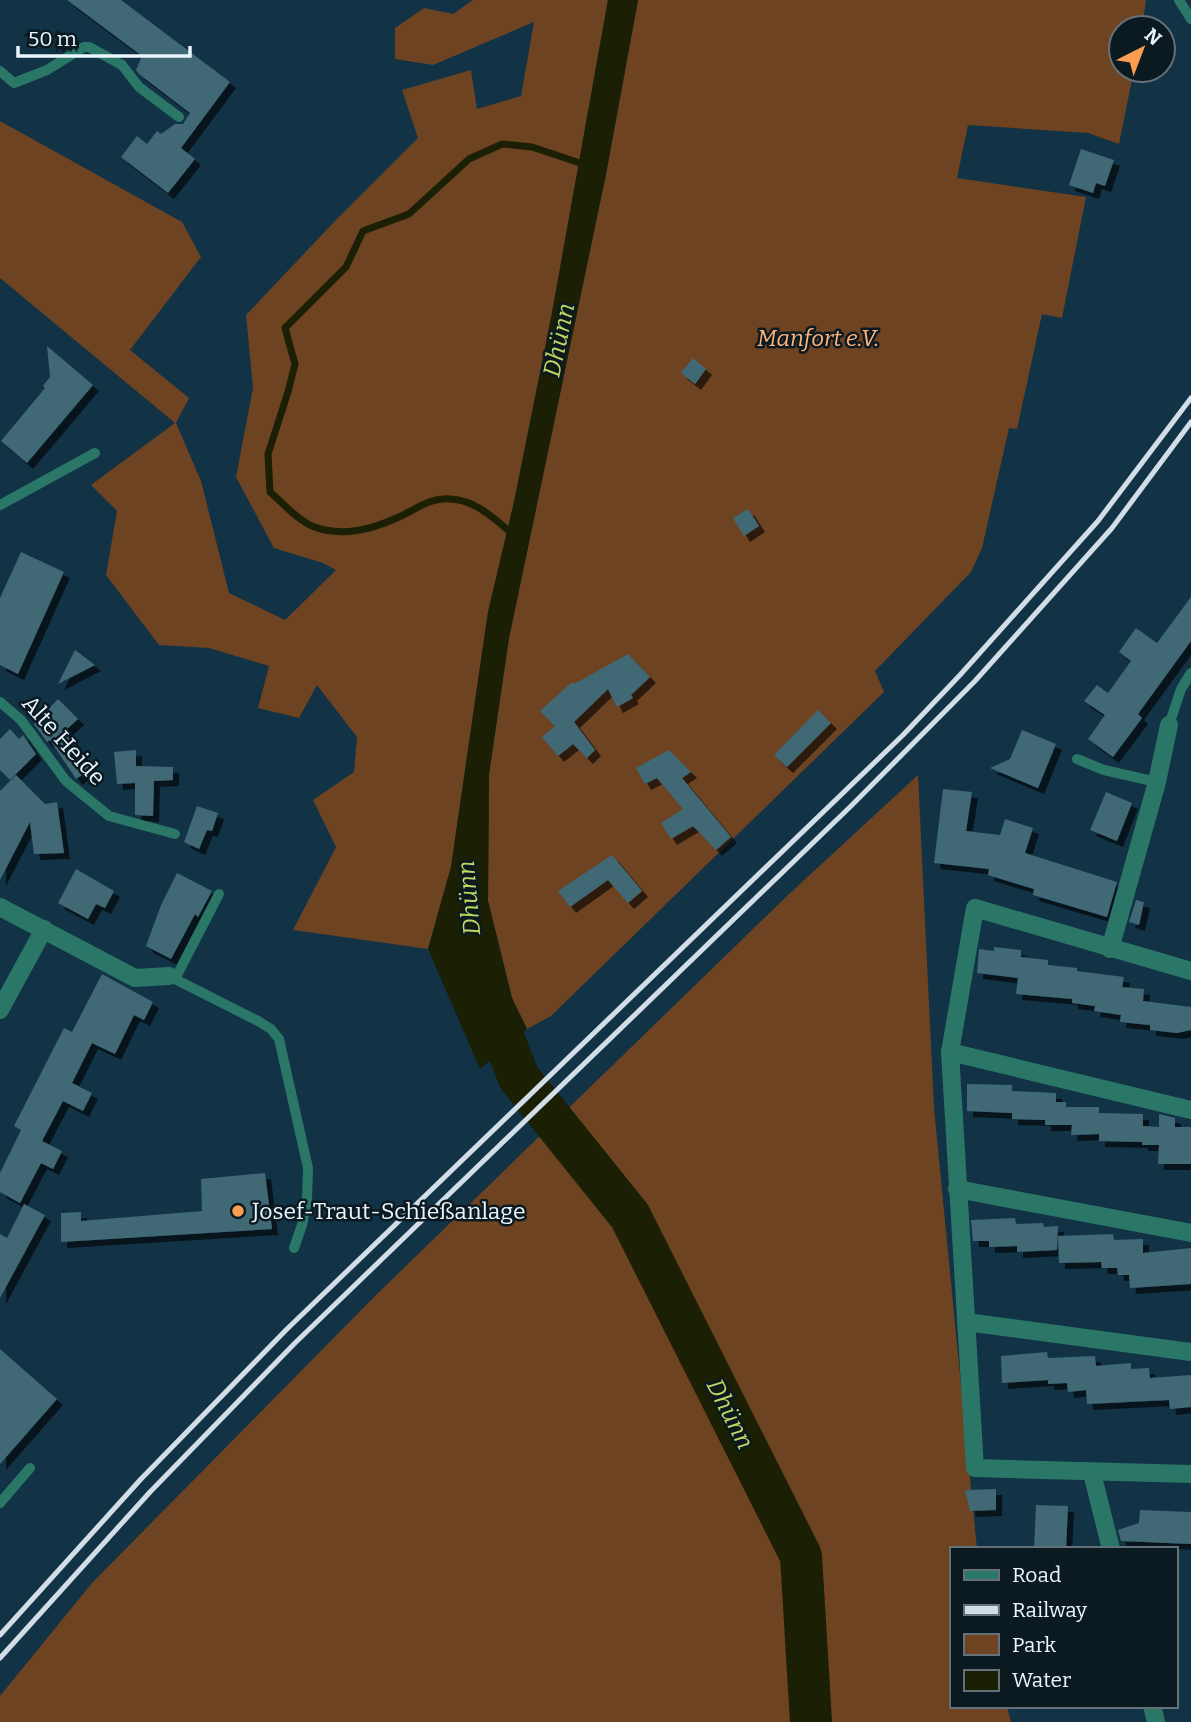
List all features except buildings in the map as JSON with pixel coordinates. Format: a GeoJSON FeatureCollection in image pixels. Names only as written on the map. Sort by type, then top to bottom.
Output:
{"type":"FeatureCollection","features":[{"type":"Feature","properties":{"kind":"street"},"geometry":{"type":"LineString","coordinates":[[1110,949],[1157,782],[1169,725]]}},
{"type":"Feature","properties":{"kind":"street"},"geometry":{"type":"LineString","coordinates":[[0,907],[135,978],[172,978]]}},
{"type":"Feature","properties":{"kind":"street"},"geometry":{"type":"LineString","coordinates":[[1191,971],[975,908],[950,1052],[975,1468],[1191,1474]]}},
{"type":"Feature","properties":{"kind":"street"},"geometry":{"type":"LineString","coordinates":[[0,1010],[44,929]]}},
{"type":"Feature","properties":{"kind":"street"},"geometry":{"type":"LineString","coordinates":[[950,1052],[1191,1110]]}},
{"type":"Feature","properties":{"kind":"street"},"geometry":{"type":"LineString","coordinates":[[957,1189],[1191,1233]]}},
{"type":"Feature","properties":{"kind":"street"},"geometry":{"type":"LineString","coordinates":[[966,1322],[1191,1352]]}},
{"type":"Feature","properties":{"kind":"street"},"geometry":{"type":"LineString","coordinates":[[1092,1473],[1110,1547]]}},
{"type":"Feature","properties":{"kind":"lane"},"geometry":{"type":"LineString","coordinates":[[1179,0],[1191,19]]}},
{"type":"Feature","properties":{"kind":"lane"},"geometry":{"type":"LineString","coordinates":[[0,71],[14,83],[47,70],[84,47],[89,47],[122,65],[139,87],[179,117]]}},
{"type":"Feature","properties":{"kind":"lane"},"geometry":{"type":"LineString","coordinates":[[0,505],[95,453]]}},
{"type":"Feature","properties":{"kind":"lane"},"geometry":{"type":"LineString","coordinates":[[1169,725],[1181,689],[1191,673]]}},
{"type":"Feature","properties":{"kind":"lane","name":"Alte Heide"},"geometry":{"type":"LineString","coordinates":[[0,702],[21,720],[66,781],[109,816],[175,834]]}},
{"type":"Feature","properties":{"kind":"lane"},"geometry":{"type":"LineString","coordinates":[[1077,758],[1104,771],[1157,782]]}},
{"type":"Feature","properties":{"kind":"lane"},"geometry":{"type":"LineString","coordinates":[[219,894],[172,978],[258,1021],[279,1039],[308,1168],[307,1200],[294,1248]]}},
{"type":"Feature","properties":{"kind":"lane"},"geometry":{"type":"LineString","coordinates":[[0,1503],[30,1468]]}},
{"type":"Feature","properties":{"kind":"green space"},"geometry":{"type":"Polygon","coordinates":[[[473,0],[608,0],[552,313],[514,502],[488,612],[451,867],[428,949],[293,930],[336,847],[313,800],[354,772],[357,737],[317,685],[299,718],[258,708],[269,666],[209,648],[159,645],[106,575],[117,511],[91,485],[175,423],[0,278],[0,121],[182,222],[201,257],[130,350],[189,398],[176,423],[201,481],[229,593],[285,620],[336,570],[323,563],[274,548],[236,477],[253,388],[246,315],[418,138],[402,90],[471,70],[477,109],[521,96],[534,22],[433,65],[395,59],[395,28],[424,8],[453,14],[473,0]]]}},
{"type":"Feature","properties":{"kind":"green space","name":"Manfort e.V."},"geometry":{"type":"Polygon","coordinates":[[[638,0],[1146,0],[1144,14],[1107,14],[1107,84],[1131,84],[1119,144],[1088,133],[968,125],[957,178],[1086,197],[1062,318],[1042,314],[1017,429],[1009,428],[982,548],[971,572],[875,671],[884,692],[551,1016],[527,1029],[512,998],[488,901],[489,774],[509,638],[606,174],[638,0]]]}},
{"type":"Feature","properties":{"kind":"green space"},"geometry":{"type":"Polygon","coordinates":[[[918,775],[934,1108],[977,1547],[950,1547],[950,1708],[1008,1708],[1011,1722],[0,1722],[0,1696],[92,1583],[377,1294],[788,895],[918,775]]]}},
{"type":"Feature","properties":{"kind":"water"},"geometry":{"type":"Polygon","coordinates":[[[608,0],[638,0],[606,174],[509,638],[489,774],[488,901],[512,998],[527,1029],[480,1069],[428,949],[451,867],[488,612],[514,502],[552,313],[608,0]]]}},
{"type":"Feature","properties":{"kind":"waterway"},"geometry":{"type":"LineString","coordinates":[[515,536],[477,507],[451,499],[431,501],[380,525],[346,532],[323,530],[301,519],[270,492],[268,454],[295,364],[285,328],[346,267],[363,231],[409,214],[469,159],[502,144],[532,147],[586,165]]}},
{"type":"Feature","properties":{"kind":"waterway","name":"Dhünn"},"geometry":{"type":"LineString","coordinates":[[486,993],[519,1078],[630,1216],[801,1556],[811,1722]]}},
{"type":"Feature","properties":{"kind":"railway"},"geometry":{"type":"LineString","coordinates":[[0,1635],[141,1479],[286,1330],[903,735],[1098,521],[1191,398]]}},
{"type":"Feature","properties":{"kind":"railway"},"geometry":{"type":"LineString","coordinates":[[0,1658],[150,1492],[295,1343],[851,806],[975,681],[1112,528],[1191,422]]}},
{"type":"Feature","properties":{"kind":"place","name":"Josef-Traut-Schießanlage"},"geometry":{"type":"Point","coordinates":[238,1211]}}]}
